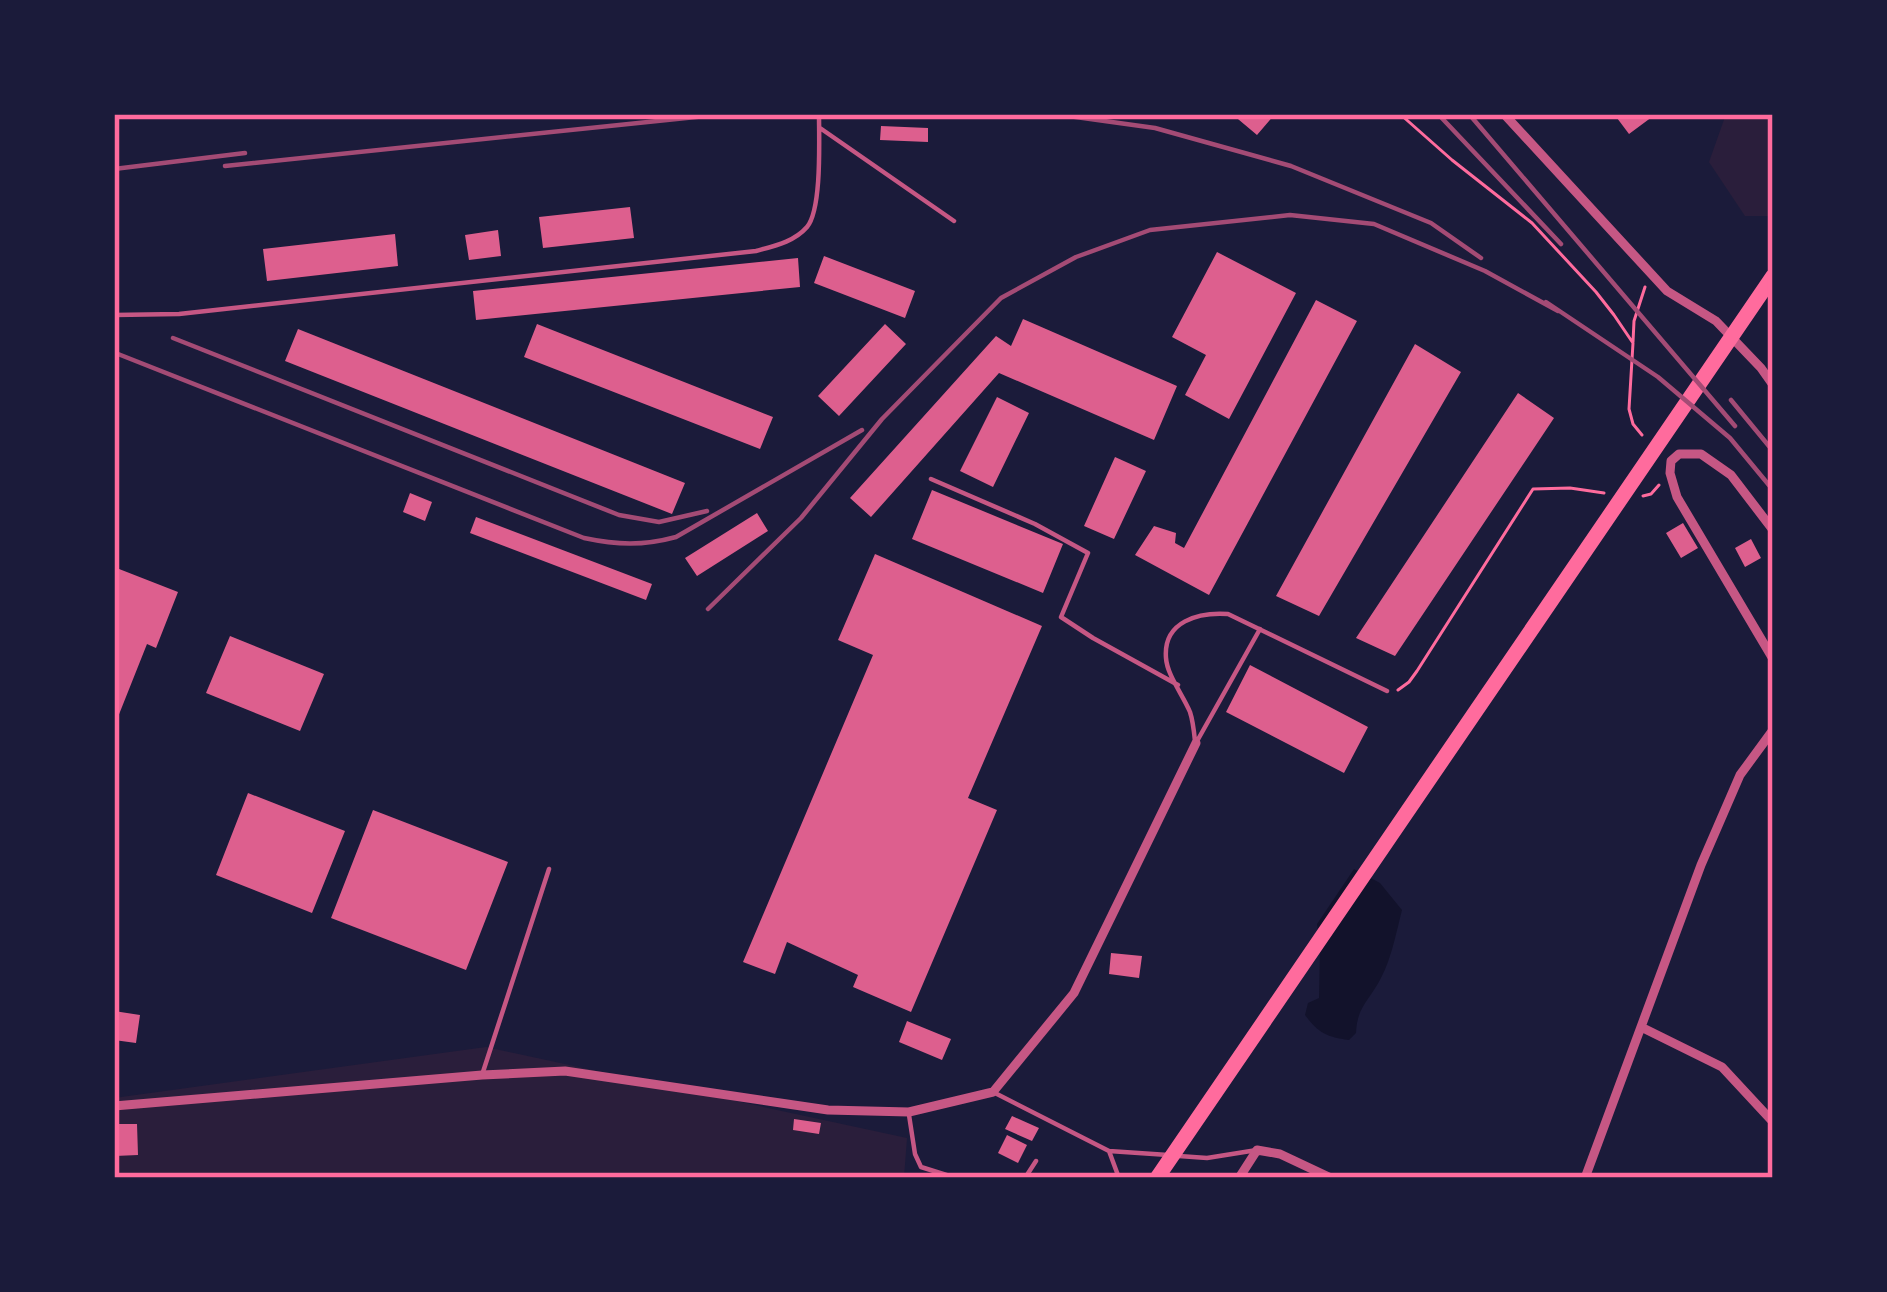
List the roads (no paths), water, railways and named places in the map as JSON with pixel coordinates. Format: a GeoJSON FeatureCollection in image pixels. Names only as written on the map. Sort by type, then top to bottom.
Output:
{"type":"FeatureCollection","features":[{"type":"Feature","properties":{"kind":"highway"},"geometry":{"type":"LineString","coordinates":[[1157,1178],[1773,276]]}},
{"type":"Feature","properties":{"kind":"street"},"geometry":{"type":"LineString","coordinates":[[1504,114],[1667,291],[1716,321],[1773,385]]}},
{"type":"Feature","properties":{"kind":"street"},"geometry":{"type":"LineString","coordinates":[[1773,530],[1731,475],[1701,454],[1679,454],[1671,461],[1677,497],[1773,659]]}},
{"type":"Feature","properties":{"kind":"street"},"geometry":{"type":"LineString","coordinates":[[1585,1178],[1701,865],[1740,775],[1773,730]]}},
{"type":"Feature","properties":{"kind":"street"},"geometry":{"type":"LineString","coordinates":[[114,1106],[565,1071],[828,1110],[909,1112],[993,1092],[1074,993],[1196,743]]}},
{"type":"Feature","properties":{"kind":"street"},"geometry":{"type":"LineString","coordinates":[[1641,1027],[1722,1067],[1773,1123]]}},
{"type":"Feature","properties":{"kind":"street"},"geometry":{"type":"LineString","coordinates":[[1239,1178],[1257,1150],[1280,1154],[1331,1178]]}},
{"type":"Feature","properties":{"kind":"lane"},"geometry":{"type":"LineString","coordinates":[[114,315],[178,314],[756,251],[783,243],[811,223],[819,114]]}},
{"type":"Feature","properties":{"kind":"lane"},"geometry":{"type":"LineString","coordinates":[[819,128],[954,221]]}},
{"type":"Feature","properties":{"kind":"lane"},"geometry":{"type":"LineString","coordinates":[[931,479],[1035,524],[1088,553],[1061,617],[1178,685]]}},
{"type":"Feature","properties":{"kind":"lane"},"geometry":{"type":"LineString","coordinates":[[1196,743],[1191,716],[1166,661],[1168,641],[1178,625],[1202,613],[1228,614],[1387,691]]}},
{"type":"Feature","properties":{"kind":"lane"},"geometry":{"type":"LineString","coordinates":[[1196,743],[1260,629]]}},
{"type":"Feature","properties":{"kind":"lane"},"geometry":{"type":"LineString","coordinates":[[482,1075],[549,869]]}},
{"type":"Feature","properties":{"kind":"lane"},"geometry":{"type":"LineString","coordinates":[[993,1092],[1109,1151],[1208,1158],[1257,1150]]}},
{"type":"Feature","properties":{"kind":"lane"},"geometry":{"type":"LineString","coordinates":[[909,1112],[921,1167],[956,1178]]}},
{"type":"Feature","properties":{"kind":"lane"},"geometry":{"type":"LineString","coordinates":[[1109,1151],[1118,1178]]}},
{"type":"Feature","properties":{"kind":"lane"},"geometry":{"type":"LineString","coordinates":[[1025,1178],[1036,1161]]}},
{"type":"Feature","properties":{"kind":"railway"},"geometry":{"type":"LineString","coordinates":[[225,166],[725,114]]}},
{"type":"Feature","properties":{"kind":"railway"},"geometry":{"type":"LineString","coordinates":[[1054,114],[1155,128],[1291,166],[1431,223],[1481,258]]}},
{"type":"Feature","properties":{"kind":"railway"},"geometry":{"type":"LineString","coordinates":[[1438,114],[1561,244]]}},
{"type":"Feature","properties":{"kind":"railway"},"geometry":{"type":"LineString","coordinates":[[1469,114],[1735,426]]}},
{"type":"Feature","properties":{"kind":"railway"},"geometry":{"type":"LineString","coordinates":[[114,169],[245,153]]}},
{"type":"Feature","properties":{"kind":"railway"},"geometry":{"type":"LineString","coordinates":[[708,609],[801,518],[882,419],[1001,298],[1076,257],[1150,230],[1290,215],[1374,224],[1485,271],[1558,311]]}},
{"type":"Feature","properties":{"kind":"railway"},"geometry":{"type":"LineString","coordinates":[[1546,302],[1658,377],[1730,438],[1773,490]]}},
{"type":"Feature","properties":{"kind":"railway"},"geometry":{"type":"LineString","coordinates":[[173,338],[619,515],[659,522],[707,511]]}},
{"type":"Feature","properties":{"kind":"railway"},"geometry":{"type":"LineString","coordinates":[[118,354],[584,538],[608,542],[676,537],[862,430]]}},
{"type":"Feature","properties":{"kind":"railway"},"geometry":{"type":"LineString","coordinates":[[1731,400],[1773,451]]}}]}
